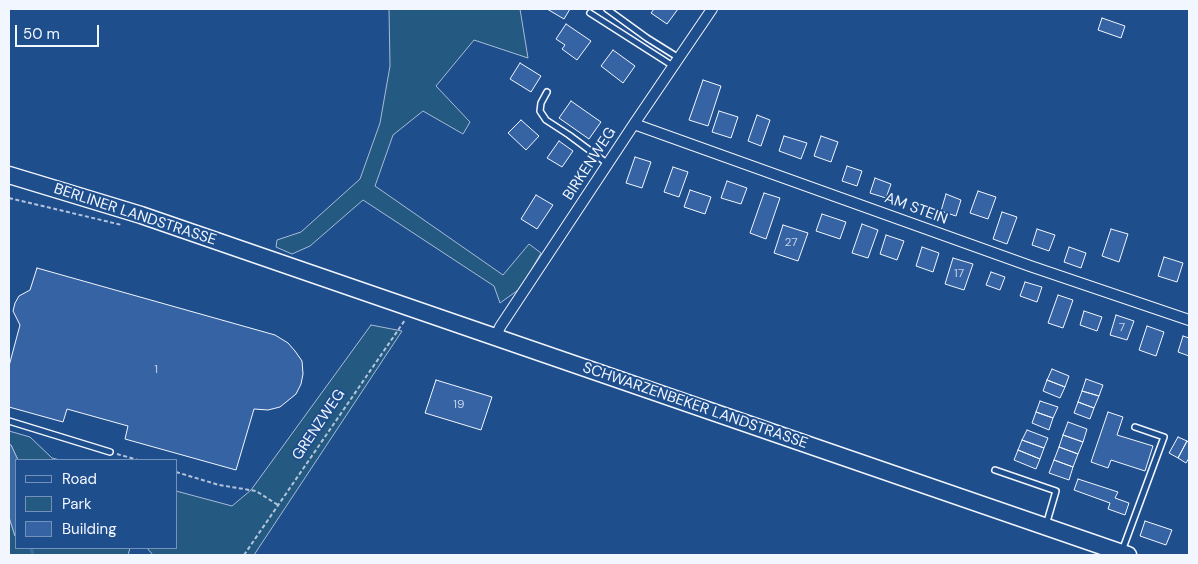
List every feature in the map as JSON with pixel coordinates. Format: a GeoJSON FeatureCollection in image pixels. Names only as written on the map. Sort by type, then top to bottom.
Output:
{"type":"FeatureCollection","features":[{"type":"Feature","properties":{"kind":"main road","name":"BERLINER LANDSTRASSE"},"geometry":{"type":"LineString","coordinates":[[9,174],[141,215],[262,257]]}},
{"type":"Feature","properties":{"kind":"main road","name":"SCHWARZENBEKER LANDSTRASSE"},"geometry":{"type":"LineString","coordinates":[[262,257],[1125,554]]}},
{"type":"Feature","properties":{"kind":"street","name":"BIRKENWEG"},"geometry":{"type":"LineString","coordinates":[[496,337],[500,327],[712,9]]}},
{"type":"Feature","properties":{"kind":"street","name":"AM STEIN"},"geometry":{"type":"LineString","coordinates":[[634,124],[1021,263],[1189,320]]}},
{"type":"Feature","properties":{"kind":"lane"},"geometry":{"type":"LineString","coordinates":[[607,9],[676,62]]}},
{"type":"Feature","properties":{"kind":"lane"},"geometry":{"type":"LineString","coordinates":[[590,13],[676,62]]}},
{"type":"Feature","properties":{"kind":"lane"},"geometry":{"type":"LineString","coordinates":[[547,92],[541,103],[540,111],[546,120],[570,135],[608,164]]}},
{"type":"Feature","properties":{"kind":"lane"},"geometry":{"type":"LineString","coordinates":[[9,421],[110,452]]}},
{"type":"Feature","properties":{"kind":"lane"},"geometry":{"type":"LineString","coordinates":[[1125,554],[1164,437],[1135,427]]}},
{"type":"Feature","properties":{"kind":"lane"},"geometry":{"type":"LineString","coordinates":[[995,470],[1056,491],[1046,527]]}},
{"type":"Feature","properties":{"kind":"path"},"geometry":{"type":"LineString","coordinates":[[9,198],[129,226]]}},
{"type":"Feature","properties":{"kind":"path","name":"GRENZWEG"},"geometry":{"type":"LineString","coordinates":[[244,555],[412,309]]}},
{"type":"Feature","properties":{"kind":"path"},"geometry":{"type":"LineString","coordinates":[[110,452],[134,459]]}},
{"type":"Feature","properties":{"kind":"path"},"geometry":{"type":"LineString","coordinates":[[178,473],[218,484],[256,491],[278,505]]}},
{"type":"Feature","properties":{"kind":"green space"},"geometry":{"type":"Polygon","coordinates":[[[389,9],[520,9],[528,58],[474,40],[436,86],[470,122],[463,134],[423,111],[393,135],[375,186],[503,275],[529,244],[541,253],[521,288],[500,303],[494,286],[363,200],[310,246],[292,254],[276,247],[277,240],[301,232],[360,179],[380,123],[390,66],[389,9]]]}},
{"type":"Feature","properties":{"kind":"green space"},"geometry":{"type":"Polygon","coordinates":[[[371,325],[402,331],[254,555],[153,555],[148,549],[178,549],[178,492],[232,506],[251,490],[371,325]]]}},
{"type":"Feature","properties":{"kind":"green space"},"geometry":{"type":"Polygon","coordinates":[[[9,431],[30,437],[52,458],[56,459],[18,459],[9,444],[9,431]]]}},
{"type":"Feature","properties":{"kind":"green space"},"geometry":{"type":"Polygon","coordinates":[[[9,517],[15,536],[15,549],[130,549],[128,555],[9,555],[9,517]]]}},
{"type":"Feature","properties":{"kind":"shaded area"},"geometry":{"type":"Polygon","coordinates":[[[9,444],[18,459],[15,459],[15,536],[9,517],[9,444]]]}},
{"type":"Feature","properties":{"kind":"building"},"geometry":{"type":"Polygon","coordinates":[[[547,9],[570,9],[564,19],[547,9]]]}},
{"type":"Feature","properties":{"kind":"building"},"geometry":{"type":"Polygon","coordinates":[[[654,9],[678,9],[667,24],[651,13],[654,9]]]}},
{"type":"Feature","properties":{"kind":"building"},"geometry":{"type":"Polygon","coordinates":[[[1102,18],[1125,26],[1121,38],[1098,30],[1102,18]]]}},
{"type":"Feature","properties":{"kind":"building"},"geometry":{"type":"Polygon","coordinates":[[[566,24],[591,41],[577,60],[562,49],[565,45],[556,39],[566,24]]]}},
{"type":"Feature","properties":{"kind":"building"},"geometry":{"type":"Polygon","coordinates":[[[613,50],[635,66],[623,83],[601,66],[613,50]]]}},
{"type":"Feature","properties":{"kind":"building"},"geometry":{"type":"Polygon","coordinates":[[[520,63],[541,76],[531,92],[510,79],[520,63]]]}},
{"type":"Feature","properties":{"kind":"building"},"geometry":{"type":"Polygon","coordinates":[[[703,80],[721,86],[708,126],[689,120],[703,80]]]}},
{"type":"Feature","properties":{"kind":"building"},"geometry":{"type":"Polygon","coordinates":[[[571,101],[601,122],[589,139],[559,118],[571,101]]]}},
{"type":"Feature","properties":{"kind":"building"},"geometry":{"type":"Polygon","coordinates":[[[719,111],[738,117],[731,138],[712,132],[719,111]]]}},
{"type":"Feature","properties":{"kind":"building"},"geometry":{"type":"Polygon","coordinates":[[[757,115],[770,120],[761,146],[748,141],[757,115]]]}},
{"type":"Feature","properties":{"kind":"building"},"geometry":{"type":"Polygon","coordinates":[[[521,120],[539,136],[526,150],[508,133],[521,120]]]}},
{"type":"Feature","properties":{"kind":"building"},"geometry":{"type":"Polygon","coordinates":[[[784,136],[807,143],[801,159],[779,151],[784,136]]]}},
{"type":"Feature","properties":{"kind":"building"},"geometry":{"type":"Polygon","coordinates":[[[821,136],[838,142],[831,162],[814,156],[821,136]]]}},
{"type":"Feature","properties":{"kind":"building"},"geometry":{"type":"Polygon","coordinates":[[[559,141],[573,151],[562,167],[547,158],[559,141]]]}},
{"type":"Feature","properties":{"kind":"building"},"geometry":{"type":"Polygon","coordinates":[[[635,157],[651,162],[642,188],[626,183],[635,157]]]}},
{"type":"Feature","properties":{"kind":"building"},"geometry":{"type":"Polygon","coordinates":[[[847,166],[862,171],[857,186],[842,181],[847,166]]]}},
{"type":"Feature","properties":{"kind":"building"},"geometry":{"type":"Polygon","coordinates":[[[673,167],[688,172],[679,197],[664,192],[673,167]]]}},
{"type":"Feature","properties":{"kind":"building"},"geometry":{"type":"Polygon","coordinates":[[[875,178],[891,184],[886,198],[870,193],[875,178]]]}},
{"type":"Feature","properties":{"kind":"building"},"geometry":{"type":"Polygon","coordinates":[[[727,181],[747,188],[741,204],[721,198],[727,181]]]}},
{"type":"Feature","properties":{"kind":"building"},"geometry":{"type":"Polygon","coordinates":[[[690,190],[711,197],[705,214],[684,207],[690,190]]]}},
{"type":"Feature","properties":{"kind":"building"},"geometry":{"type":"Polygon","coordinates":[[[978,191],[996,197],[988,219],[970,213],[978,191]]]}},
{"type":"Feature","properties":{"kind":"building"},"geometry":{"type":"Polygon","coordinates":[[[764,193],[780,198],[766,239],[750,233],[764,193]]]}},
{"type":"Feature","properties":{"kind":"building"},"geometry":{"type":"Polygon","coordinates":[[[946,194],[961,200],[956,216],[941,211],[946,194]]]}},
{"type":"Feature","properties":{"kind":"building"},"geometry":{"type":"Polygon","coordinates":[[[536,195],[553,205],[537,229],[521,219],[536,195]]]}},
{"type":"Feature","properties":{"kind":"building"},"geometry":{"type":"Polygon","coordinates":[[[1002,212],[1017,217],[1007,244],[993,239],[1002,212]]]}},
{"type":"Feature","properties":{"kind":"building"},"geometry":{"type":"Polygon","coordinates":[[[822,214],[846,222],[840,239],[816,231],[822,214]]]}},
{"type":"Feature","properties":{"kind":"building"},"geometry":{"type":"Polygon","coordinates":[[[862,224],[878,230],[868,258],[852,253],[862,224]]]}},
{"type":"Feature","properties":{"kind":"building"},"geometry":{"type":"Polygon","coordinates":[[[783,225],[808,233],[798,261],[774,253],[783,225]]]}},
{"type":"Feature","properties":{"kind":"building"},"geometry":{"type":"Polygon","coordinates":[[[1037,229],[1055,235],[1049,251],[1032,245],[1037,229]]]}},
{"type":"Feature","properties":{"kind":"building"},"geometry":{"type":"Polygon","coordinates":[[[1111,229],[1128,234],[1119,262],[1102,256],[1111,229]]]}},
{"type":"Feature","properties":{"kind":"building"},"geometry":{"type":"Polygon","coordinates":[[[886,235],[904,241],[897,260],[880,254],[886,235]]]}},
{"type":"Feature","properties":{"kind":"building"},"geometry":{"type":"Polygon","coordinates":[[[922,247],[939,253],[933,272],[916,266],[922,247]]]}},
{"type":"Feature","properties":{"kind":"building"},"geometry":{"type":"Polygon","coordinates":[[[1069,247],[1086,253],[1081,268],[1064,262],[1069,247]]]}},
{"type":"Feature","properties":{"kind":"building"},"geometry":{"type":"Polygon","coordinates":[[[1164,257],[1183,263],[1177,282],[1158,276],[1164,257]]]}},
{"type":"Feature","properties":{"kind":"building"},"geometry":{"type":"Polygon","coordinates":[[[953,258],[973,264],[964,290],[945,284],[953,258]]]}},
{"type":"Feature","properties":{"kind":"building"},"geometry":{"type":"Polygon","coordinates":[[[37,268],[275,335],[288,343],[302,361],[303,374],[301,384],[296,394],[280,407],[268,410],[254,409],[236,470],[125,439],[128,426],[67,409],[63,422],[9,407],[9,366],[20,325],[13,311],[19,296],[30,290],[37,268]]]}},
{"type":"Feature","properties":{"kind":"building"},"geometry":{"type":"Polygon","coordinates":[[[991,272],[1005,277],[1000,290],[986,285],[991,272]]]}},
{"type":"Feature","properties":{"kind":"building"},"geometry":{"type":"Polygon","coordinates":[[[1025,282],[1042,287],[1037,302],[1020,296],[1025,282]]]}},
{"type":"Feature","properties":{"kind":"building"},"geometry":{"type":"Polygon","coordinates":[[[1058,295],[1073,300],[1063,328],[1048,323],[1058,295]]]}},
{"type":"Feature","properties":{"kind":"building"},"geometry":{"type":"Polygon","coordinates":[[[1084,311],[1102,317],[1097,331],[1080,325],[1084,311]]]}},
{"type":"Feature","properties":{"kind":"building"},"geometry":{"type":"Polygon","coordinates":[[[1116,315],[1134,321],[1127,340],[1110,335],[1116,315]]]}},
{"type":"Feature","properties":{"kind":"building"},"geometry":{"type":"Polygon","coordinates":[[[1147,326],[1164,332],[1156,356],[1139,350],[1147,326]]]}},
{"type":"Feature","properties":{"kind":"building"},"geometry":{"type":"Polygon","coordinates":[[[1183,336],[1189,338],[1189,356],[1178,352],[1183,336]]]}},
{"type":"Feature","properties":{"kind":"building"},"geometry":{"type":"Polygon","coordinates":[[[1052,369],[1069,376],[1065,387],[1047,380],[1052,369]]]}},
{"type":"Feature","properties":{"kind":"building"},"geometry":{"type":"Polygon","coordinates":[[[1086,379],[1103,385],[1099,396],[1082,391],[1086,379]]]}},
{"type":"Feature","properties":{"kind":"building"},"geometry":{"type":"Polygon","coordinates":[[[436,380],[492,397],[481,430],[425,413],[436,380]]]}},
{"type":"Feature","properties":{"kind":"building"},"geometry":{"type":"Polygon","coordinates":[[[1047,380],[1065,387],[1060,398],[1043,391],[1047,380]]]}},
{"type":"Feature","properties":{"kind":"building"},"geometry":{"type":"Polygon","coordinates":[[[1082,391],[1099,396],[1094,408],[1078,402],[1082,391]]]}},
{"type":"Feature","properties":{"kind":"building"},"geometry":{"type":"Polygon","coordinates":[[[1040,401],[1058,407],[1053,418],[1036,412],[1040,401]]]}},
{"type":"Feature","properties":{"kind":"building"},"geometry":{"type":"Polygon","coordinates":[[[1078,402],[1094,408],[1090,419],[1074,413],[1078,402]]]}},
{"type":"Feature","properties":{"kind":"building"},"geometry":{"type":"Polygon","coordinates":[[[1036,412],[1053,418],[1049,430],[1032,423],[1036,412]]]}},
{"type":"Feature","properties":{"kind":"building"},"geometry":{"type":"Polygon","coordinates":[[[1108,412],[1123,417],[1117,435],[1153,446],[1145,471],[1111,460],[1108,468],[1091,462],[1108,412]]]}},
{"type":"Feature","properties":{"kind":"building"},"geometry":{"type":"Polygon","coordinates":[[[1068,422],[1087,429],[1083,442],[1063,435],[1068,422]]]}},
{"type":"Feature","properties":{"kind":"building"},"geometry":{"type":"Polygon","coordinates":[[[1027,430],[1048,438],[1044,448],[1022,440],[1027,430]]]}},
{"type":"Feature","properties":{"kind":"building"},"geometry":{"type":"Polygon","coordinates":[[[1063,435],[1083,442],[1078,454],[1059,447],[1063,435]]]}},
{"type":"Feature","properties":{"kind":"building"},"geometry":{"type":"Polygon","coordinates":[[[1178,437],[1187,441],[1178,458],[1169,453],[1178,437]]]}},
{"type":"Feature","properties":{"kind":"building"},"geometry":{"type":"Polygon","coordinates":[[[1022,440],[1044,448],[1040,459],[1018,450],[1022,440]]]}},
{"type":"Feature","properties":{"kind":"building"},"geometry":{"type":"Polygon","coordinates":[[[1187,441],[1189,443],[1189,458],[1186,463],[1178,458],[1187,441]]]}},
{"type":"Feature","properties":{"kind":"building"},"geometry":{"type":"Polygon","coordinates":[[[1059,447],[1078,454],[1073,467],[1054,460],[1059,447]]]}},
{"type":"Feature","properties":{"kind":"building"},"geometry":{"type":"Polygon","coordinates":[[[1018,450],[1040,459],[1036,469],[1014,460],[1018,450]]]}},
{"type":"Feature","properties":{"kind":"building"},"geometry":{"type":"Polygon","coordinates":[[[1054,460],[1073,467],[1069,480],[1049,473],[1054,460]]]}},
{"type":"Feature","properties":{"kind":"building"},"geometry":{"type":"Polygon","coordinates":[[[1078,479],[1118,492],[1115,498],[1129,503],[1125,515],[1108,509],[1110,503],[1074,490],[1078,479]]]}},
{"type":"Feature","properties":{"kind":"building"},"geometry":{"type":"Polygon","coordinates":[[[1145,521],[1172,530],[1166,545],[1140,536],[1145,521]]]}},
{"type":"Feature","properties":{"kind":"waterway"},"geometry":{"type":"LineString","coordinates":[[31,549],[33,555]]}}]}
